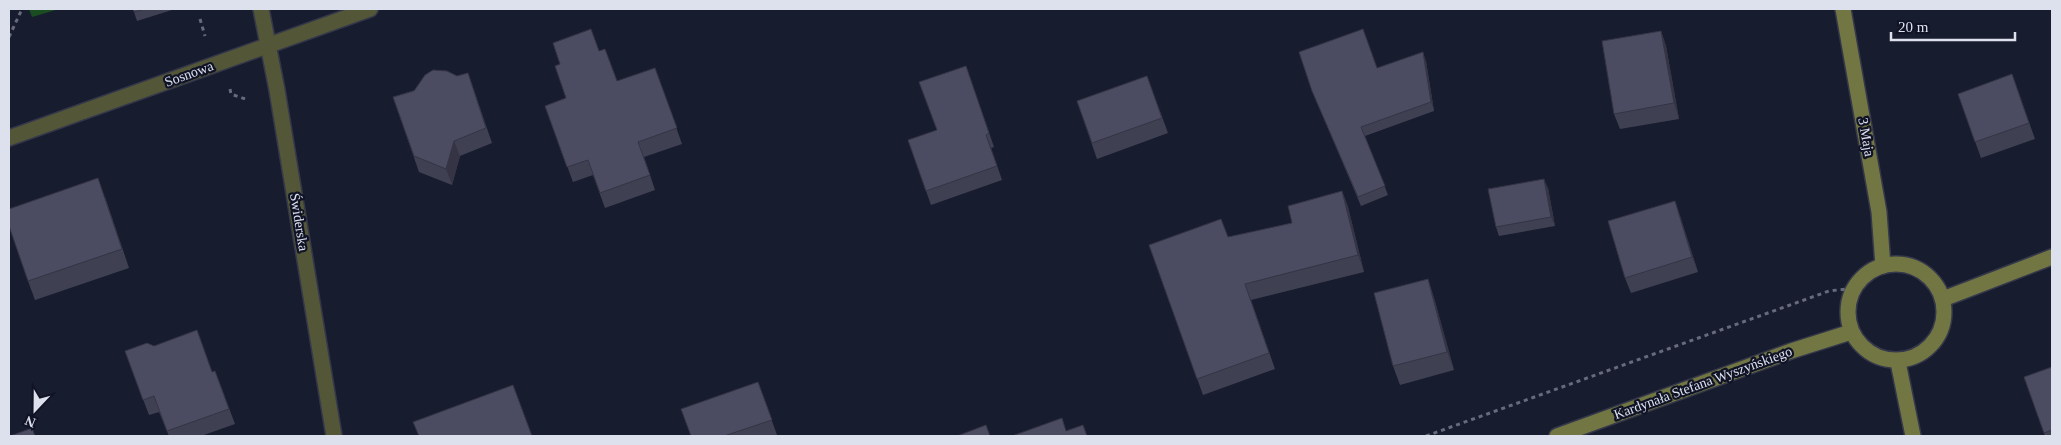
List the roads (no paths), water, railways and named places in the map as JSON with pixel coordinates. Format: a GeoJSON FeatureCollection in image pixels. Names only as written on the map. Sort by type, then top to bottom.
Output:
{"type":"FeatureCollection","features":[{"type":"Feature","properties":{"kind":"street","name":"Świderska"},"geometry":{"type":"LineString","coordinates":[[261,9],[277,90],[334,436]]}},
{"type":"Feature","properties":{"kind":"street","name":"Sosnowa"},"geometry":{"type":"LineString","coordinates":[[9,138],[370,9]]}},
{"type":"Feature","properties":{"kind":"street","name":"3 Maja"},"geometry":{"type":"LineString","coordinates":[[1843,9],[1879,212],[1883,266]]}},
{"type":"Feature","properties":{"kind":"street"},"geometry":{"type":"LineString","coordinates":[[1943,299],[2052,257]]}},
{"type":"Feature","properties":{"kind":"street"},"geometry":{"type":"LineString","coordinates":[[1898,264],[1913,267],[1926,274],[1936,285],[1943,299],[1945,314],[1942,329],[1934,342],[1923,353],[1898,362],[1880,358],[1866,351],[1851,332],[1847,310],[1854,288],[1869,272],[1883,266],[1898,264]]}},
{"type":"Feature","properties":{"kind":"street","name":"Kardynała Stefana Wyszyńskiego"},"geometry":{"type":"LineString","coordinates":[[1557,436],[1791,351],[1851,332]]}},
{"type":"Feature","properties":{"kind":"street"},"geometry":{"type":"LineString","coordinates":[[1898,362],[1913,436]]}}]}
